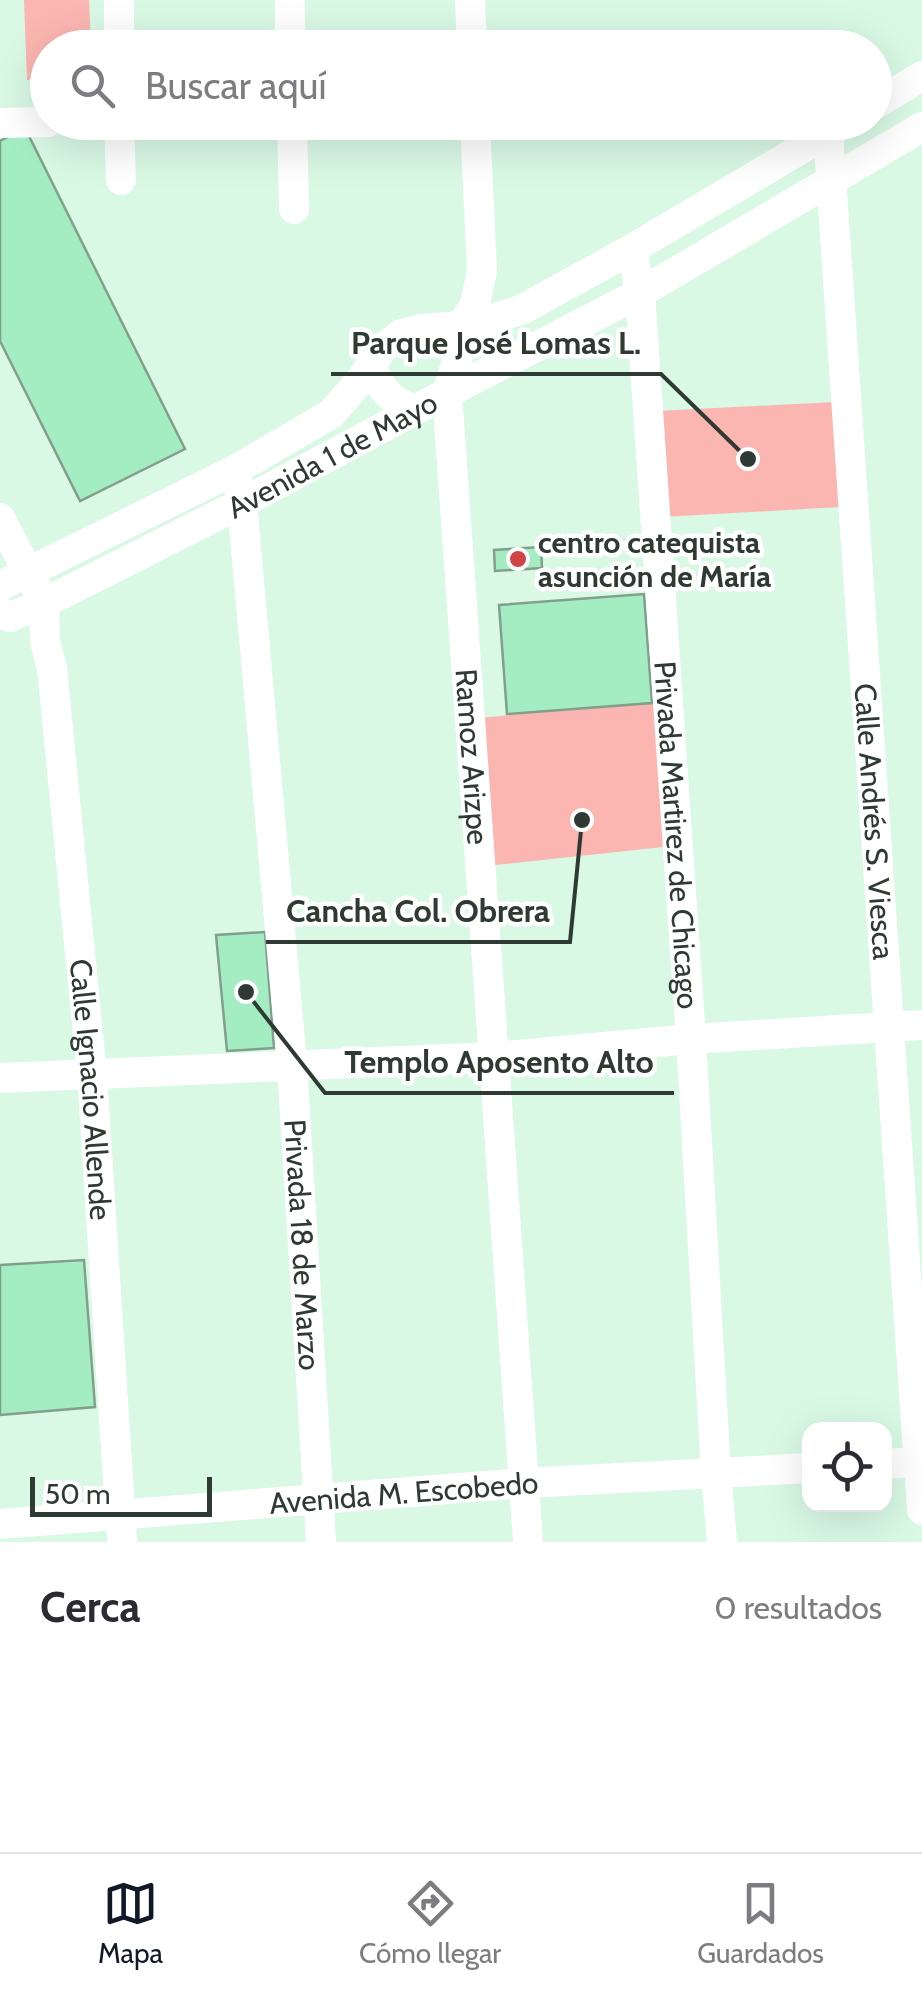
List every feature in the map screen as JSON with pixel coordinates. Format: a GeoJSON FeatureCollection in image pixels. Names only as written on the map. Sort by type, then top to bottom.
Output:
{"type":"FeatureCollection","features":[{"type":"Feature","properties":{"kind":"street"},"geometry":{"type":"LineString","coordinates":[[119,0],[119,30]]}},
{"type":"Feature","properties":{"kind":"street"},"geometry":{"type":"LineString","coordinates":[[290,0],[290,30]]}},
{"type":"Feature","properties":{"kind":"street"},"geometry":{"type":"LineString","coordinates":[[470,0],[471,30]]}},
{"type":"Feature","properties":{"kind":"street"},"geometry":{"type":"LineString","coordinates":[[892,94],[922,76]]}},
{"type":"Feature","properties":{"kind":"street"},"geometry":{"type":"LineString","coordinates":[[0,123],[30,122]]}},
{"type":"Feature","properties":{"kind":"street","name":"Avenida 1 de Mayo"},"geometry":{"type":"LineString","coordinates":[[4,609],[44,603],[242,503],[640,293],[922,127]]}},
{"type":"Feature","properties":{"kind":"street"},"geometry":{"type":"LineString","coordinates":[[120,140],[122,180]]}},
{"type":"Feature","properties":{"kind":"street"},"geometry":{"type":"LineString","coordinates":[[292,140],[294,209]]}},
{"type":"Feature","properties":{"kind":"street"},"geometry":{"type":"LineString","coordinates":[[446,392],[458,358],[462,326],[474,304],[482,271],[476,140]]}},
{"type":"Feature","properties":{"kind":"street","name":"Avenida 1 de Mayo"},"geometry":{"type":"LineString","coordinates":[[0,586],[235,470],[331,414],[382,349],[401,334],[462,326],[523,309],[817,140]]}},
{"type":"Feature","properties":{"kind":"street","name":"Calle Andrés S. Viesca"},"geometry":{"type":"LineString","coordinates":[[836,140],[831,182],[922,1510]]}},
{"type":"Feature","properties":{"kind":"street","name":"Privada Martirez de Chicago"},"geometry":{"type":"LineString","coordinates":[[632,249],[640,293],[722,1542]]}},
{"type":"Feature","properties":{"kind":"street"},"geometry":{"type":"LineString","coordinates":[[370,365],[385,393],[401,406],[416,410]]}},
{"type":"Feature","properties":{"kind":"street","name":"Ramoz Arizpe"},"geometry":{"type":"LineString","coordinates":[[446,392],[528,1542]]}},
{"type":"Feature","properties":{"kind":"street","name":"Privada 18 de Marzo"},"geometry":{"type":"LineString","coordinates":[[235,470],[242,503],[292,1064],[320,1542]]}},
{"type":"Feature","properties":{"kind":"street"},"geometry":{"type":"LineString","coordinates":[[0,518],[44,603]]}},
{"type":"Feature","properties":{"kind":"street","name":"Calle Ignacio Allende"},"geometry":{"type":"LineString","coordinates":[[44,603],[92,1076],[121,1528]]}},
{"type":"Feature","properties":{"kind":"street"},"geometry":{"type":"LineString","coordinates":[[4,609],[45,641]]}},
{"type":"Feature","properties":{"kind":"street"},"geometry":{"type":"LineString","coordinates":[[0,1078],[494,1057],[691,1039],[922,1025]]}},
{"type":"Feature","properties":{"kind":"street"},"geometry":{"type":"LineString","coordinates":[[892,1464],[920,1462]]}},
{"type":"Feature","properties":{"kind":"street","name":"Avenida M. Escobedo"},"geometry":{"type":"LineString","coordinates":[[0,1524],[121,1528],[317,1500],[524,1483],[802,1468]]}},
{"type":"Feature","properties":{"kind":"shaded area"},"geometry":{"type":"Polygon","coordinates":[[[24,0],[89,0],[90,30],[30,30],[27,80],[24,0]]]}},
{"type":"Feature","properties":{"kind":"shaded area"},"geometry":{"type":"Polygon","coordinates":[[[834,402],[840,507],[662,517],[657,411],[834,402]]]}},
{"type":"Feature","properties":{"kind":"shaded area"},"geometry":{"type":"Polygon","coordinates":[[[662,700],[672,846],[486,866],[481,718],[662,700]]]}},
{"type":"Feature","properties":{"kind":"building"},"geometry":{"type":"Polygon","coordinates":[[[25,128],[185,449],[80,501],[0,341],[0,141],[25,128]]]}},
{"type":"Feature","properties":{"kind":"building","name":"centro catequista asunción de María"},"geometry":{"type":"Polygon","coordinates":[[[541,547],[542,568],[495,571],[494,550],[541,547]]]}},
{"type":"Feature","properties":{"kind":"building"},"geometry":{"type":"Polygon","coordinates":[[[644,594],[652,703],[507,714],[499,605],[644,594]]]}},
{"type":"Feature","properties":{"kind":"building"},"geometry":{"type":"Polygon","coordinates":[[[265,932],[274,1048],[227,1051],[216,935],[265,932]]]}},
{"type":"Feature","properties":{"kind":"building"},"geometry":{"type":"Polygon","coordinates":[[[84,1260],[95,1407],[0,1415],[0,1265],[84,1260]]]}},
{"type":"Feature","properties":{"kind":"place","name":"Parque José Lomas L."},"geometry":{"type":"Point","coordinates":[748,459]}},
{"type":"Feature","properties":{"kind":"place","name":"centro catequista asunción de María"},"geometry":{"type":"Point","coordinates":[518,559]}},
{"type":"Feature","properties":{"kind":"place","name":"Cancha Col. Obrera"},"geometry":{"type":"Point","coordinates":[582,820]}},
{"type":"Feature","properties":{"kind":"place","name":"Templo Aposento Alto"},"geometry":{"type":"Point","coordinates":[246,992]}}]}
